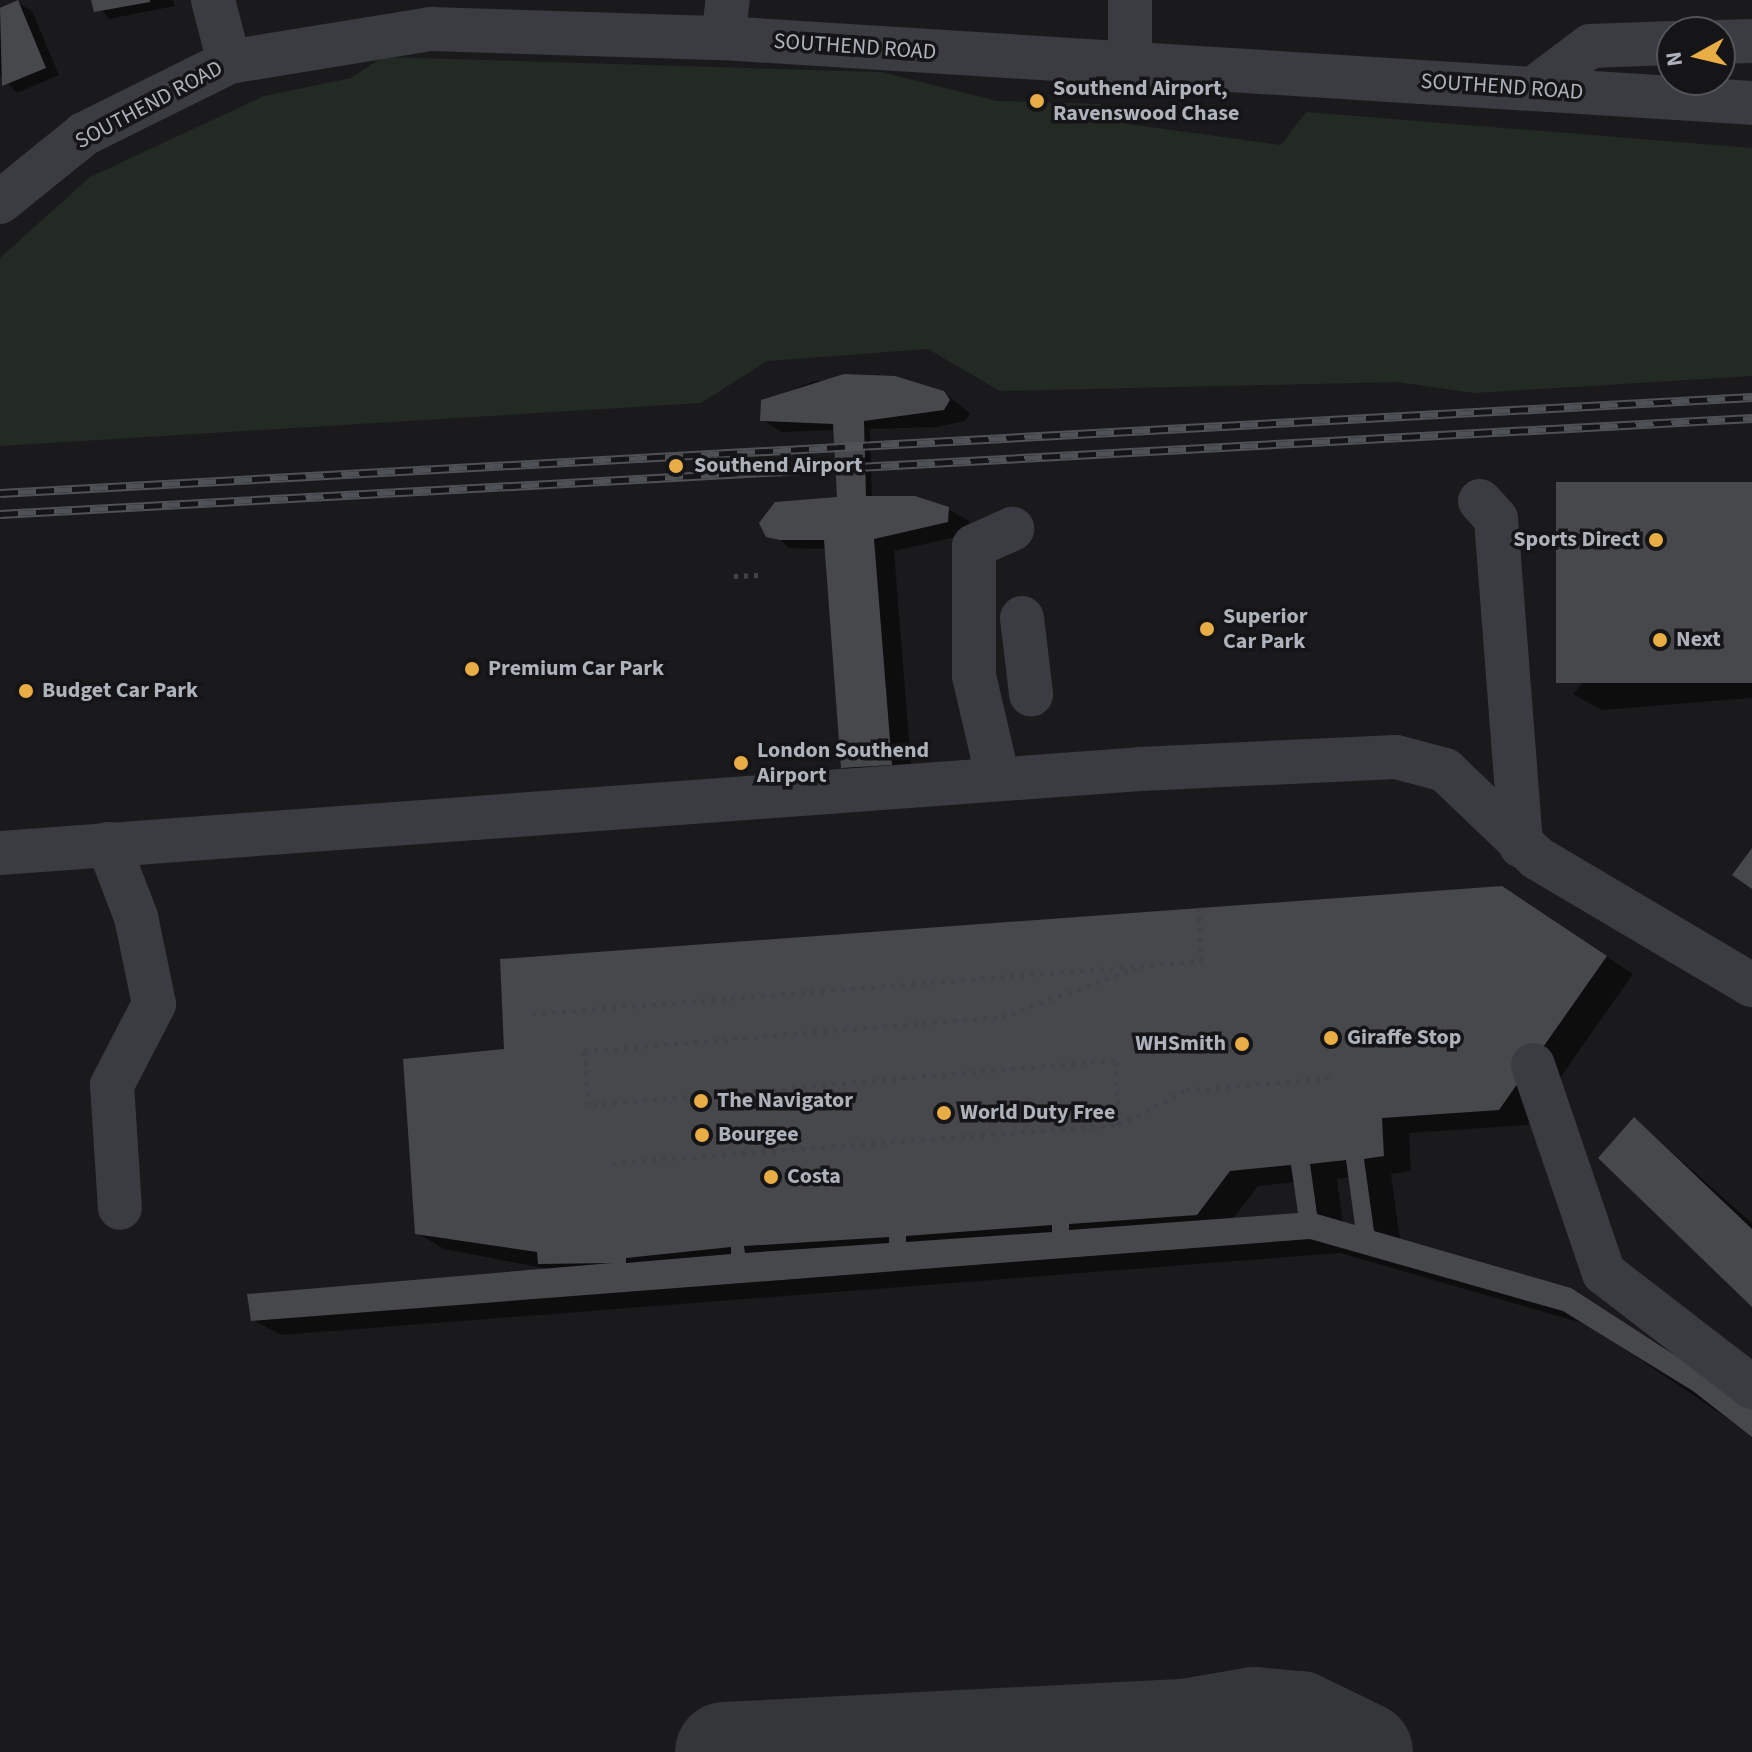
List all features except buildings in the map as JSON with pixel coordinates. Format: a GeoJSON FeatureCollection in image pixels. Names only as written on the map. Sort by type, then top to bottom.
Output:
{"type":"FeatureCollection","features":[{"type":"Feature","properties":{"kind":"street"},"geometry":{"type":"LineString","coordinates":[[213,0],[229,62]]}},
{"type":"Feature","properties":{"kind":"street"},"geometry":{"type":"LineString","coordinates":[[1130,0],[1130,65]]}},
{"type":"Feature","properties":{"kind":"street","name":"SOUTHEND ROAD"},"geometry":{"type":"LineString","coordinates":[[0,202],[84,134],[229,62],[431,29],[725,19],[1130,65],[1752,103]]}},
{"type":"Feature","properties":{"kind":"street"},"geometry":{"type":"LineString","coordinates":[[1533,89],[1590,46],[1656,44]]}},
{"type":"Feature","properties":{"kind":"street"},"geometry":{"type":"LineString","coordinates":[[1480,501],[1496,519],[1521,846]]}},
{"type":"Feature","properties":{"kind":"street"},"geometry":{"type":"LineString","coordinates":[[998,779],[974,676],[974,546],[1012,529]]}},
{"type":"Feature","properties":{"kind":"street"},"geometry":{"type":"LineString","coordinates":[[1022,618],[1031,694]]}},
{"type":"Feature","properties":{"kind":"street"},"geometry":{"type":"LineString","coordinates":[[0,853],[998,779],[1396,757],[1458,778],[1521,846],[1752,985]]}},
{"type":"Feature","properties":{"kind":"street"},"geometry":{"type":"LineString","coordinates":[[108,844],[136,917],[154,1004],[112,1085],[120,1208]]}},
{"type":"Feature","properties":{"kind":"street"},"geometry":{"type":"LineString","coordinates":[[1533,1065],[1604,1273],[1752,1387]]}},
{"type":"Feature","properties":{"kind":"path"},"geometry":{"type":"LineString","coordinates":[[734,576],[760,575]]}},
{"type":"Feature","properties":{"kind":"path"},"geometry":{"type":"LineString","coordinates":[[532,1014],[1201,961],[1199,907]]}},
{"type":"Feature","properties":{"kind":"path"},"geometry":{"type":"LineString","coordinates":[[1119,1125],[1115,1060],[589,1105],[584,1051],[1002,1017],[1141,966]]}},
{"type":"Feature","properties":{"kind":"path"},"geometry":{"type":"LineString","coordinates":[[612,1163],[1119,1125],[1186,1090],[1333,1078]]}},
{"type":"Feature","properties":{"kind":"shaded area"},"geometry":{"type":"Polygon","coordinates":[[[383,57],[881,72],[997,101],[1100,104],[1128,124],[1281,145],[1306,112],[1752,148],[1752,376],[1474,393],[1397,382],[1000,391],[928,349],[767,361],[701,403],[0,446],[0,258],[90,177],[264,96],[351,78],[383,57]]]}},
{"type":"Feature","properties":{"kind":"taxiway"},"geometry":{"type":"LineString","coordinates":[[725,1752],[1191,1728],[1254,1717],[1299,1721],[1363,1752]]}},
{"type":"Feature","properties":{"kind":"railway"},"geometry":{"type":"LineString","coordinates":[[0,493],[1752,397]]}},
{"type":"Feature","properties":{"kind":"railway"},"geometry":{"type":"LineString","coordinates":[[0,514],[1752,418]]}},
{"type":"Feature","properties":{"kind":"place","name":"Southend Airport, Ravenswood Chase"},"geometry":{"type":"Point","coordinates":[1037,101]}},
{"type":"Feature","properties":{"kind":"place","name":"Southend Airport"},"geometry":{"type":"Point","coordinates":[676,466]}},
{"type":"Feature","properties":{"kind":"place","name":"Sports Direct"},"geometry":{"type":"Point","coordinates":[1656,540]}},
{"type":"Feature","properties":{"kind":"place","name":"Superior Car Park"},"geometry":{"type":"Point","coordinates":[1207,629]}},
{"type":"Feature","properties":{"kind":"place","name":"Next"},"geometry":{"type":"Point","coordinates":[1660,640]}},
{"type":"Feature","properties":{"kind":"place","name":"Premium Car Park"},"geometry":{"type":"Point","coordinates":[472,669]}},
{"type":"Feature","properties":{"kind":"place","name":"Budget Car Park"},"geometry":{"type":"Point","coordinates":[26,691]}},
{"type":"Feature","properties":{"kind":"place","name":"London Southend Airport"},"geometry":{"type":"Point","coordinates":[741,763]}},
{"type":"Feature","properties":{"kind":"place","name":"Giraffe Stop"},"geometry":{"type":"Point","coordinates":[1331,1038]}},
{"type":"Feature","properties":{"kind":"place","name":"WHSmith"},"geometry":{"type":"Point","coordinates":[1242,1044]}},
{"type":"Feature","properties":{"kind":"place","name":"The Navigator"},"geometry":{"type":"Point","coordinates":[701,1101]}},
{"type":"Feature","properties":{"kind":"place","name":"World Duty Free"},"geometry":{"type":"Point","coordinates":[944,1113]}},
{"type":"Feature","properties":{"kind":"place","name":"Bourgee"},"geometry":{"type":"Point","coordinates":[702,1135]}},
{"type":"Feature","properties":{"kind":"place","name":"Costa"},"geometry":{"type":"Point","coordinates":[771,1177]}}]}
